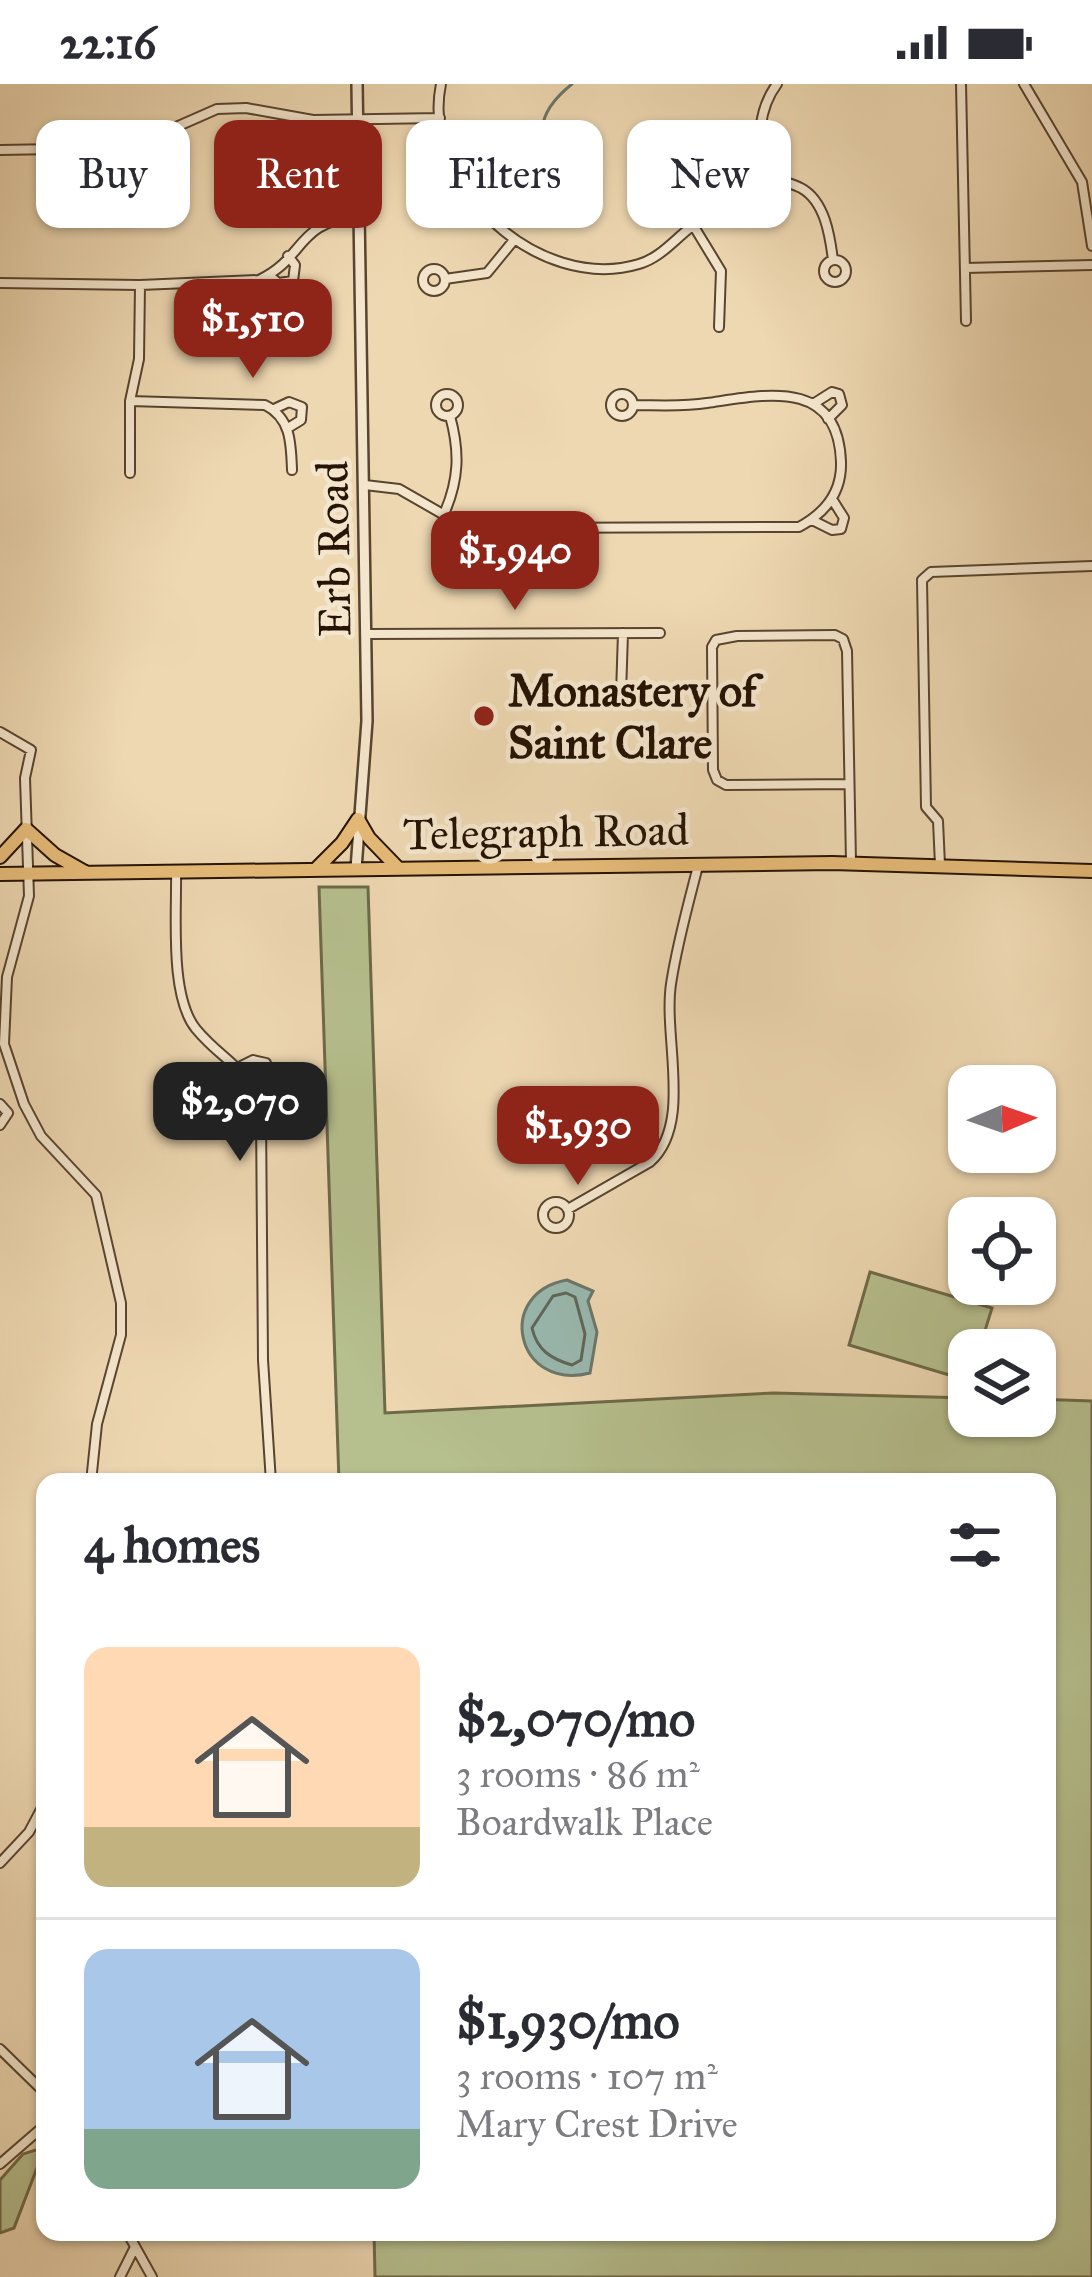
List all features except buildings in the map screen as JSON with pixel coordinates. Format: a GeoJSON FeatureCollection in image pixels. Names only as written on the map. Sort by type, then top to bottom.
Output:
{"type":"FeatureCollection","features":[{"type":"Feature","properties":{"kind":"main road"},"geometry":{"type":"LineString","coordinates":[[316,869],[358,819],[369,838],[399,868]]}},
{"type":"Feature","properties":{"kind":"main road"},"geometry":{"type":"LineString","coordinates":[[0,857],[26,829],[55,855],[86,873]]}},
{"type":"Feature","properties":{"kind":"main road","name":"Telegraph Road"},"geometry":{"type":"LineString","coordinates":[[0,874],[850,864],[1092,871]]}},
{"type":"Feature","properties":{"kind":"street","name":"Erb Road"},"geometry":{"type":"LineString","coordinates":[[357,84],[357,119]]}},
{"type":"Feature","properties":{"kind":"street"},"geometry":{"type":"LineString","coordinates":[[441,84],[440,118],[446,145],[475,204],[514,240],[556,261],[627,267],[658,255],[690,228]]}},
{"type":"Feature","properties":{"kind":"street"},"geometry":{"type":"LineString","coordinates":[[763,120],[768,97],[777,84]]}},
{"type":"Feature","properties":{"kind":"street"},"geometry":{"type":"LineString","coordinates":[[962,84],[966,321]]}},
{"type":"Feature","properties":{"kind":"street"},"geometry":{"type":"LineString","coordinates":[[1024,84],[1082,182],[1092,246]]}},
{"type":"Feature","properties":{"kind":"street"},"geometry":{"type":"LineString","coordinates":[[0,150],[112,148],[151,138],[217,109],[246,108],[314,120],[440,118]]}},
{"type":"Feature","properties":{"kind":"street"},"geometry":{"type":"LineString","coordinates":[[791,184],[817,203],[830,237],[832,260]]}},
{"type":"Feature","properties":{"kind":"street"},"geometry":{"type":"LineString","coordinates":[[0,283],[140,285],[259,280],[314,228]]}},
{"type":"Feature","properties":{"kind":"street","name":"Erb Road"},"geometry":{"type":"LineString","coordinates":[[356,869],[368,721],[359,228]]}},
{"type":"Feature","properties":{"kind":"street"},"geometry":{"type":"LineString","coordinates":[[695,228],[722,271],[719,327]]}},
{"type":"Feature","properties":{"kind":"street"},"geometry":{"type":"LineString","coordinates":[[445,279],[482,276],[514,240]]}},
{"type":"Feature","properties":{"kind":"street"},"geometry":{"type":"LineString","coordinates":[[269,275],[278,283],[293,281],[295,265],[289,256]]}},
{"type":"Feature","properties":{"kind":"street"},"geometry":{"type":"LineString","coordinates":[[965,268],[1092,265]]}},
{"type":"Feature","properties":{"kind":"street"},"geometry":{"type":"LineString","coordinates":[[130,473],[130,401],[139,359],[140,285]]}},
{"type":"Feature","properties":{"kind":"street"},"geometry":{"type":"LineString","coordinates":[[813,404],[832,392],[839,394],[842,405],[828,419]]}},
{"type":"Feature","properties":{"kind":"street"},"geometry":{"type":"LineString","coordinates":[[365,485],[399,489],[466,528],[514,530],[800,527],[822,514],[838,488],[840,451],[828,419],[813,404],[776,394],[680,406],[633,405]]}},
{"type":"Feature","properties":{"kind":"street"},"geometry":{"type":"LineString","coordinates":[[130,401],[244,401],[274,409],[288,428],[292,470]]}},
{"type":"Feature","properties":{"kind":"street"},"geometry":{"type":"LineString","coordinates":[[274,409],[289,402],[302,407],[301,420],[288,428]]}},
{"type":"Feature","properties":{"kind":"street"},"geometry":{"type":"LineString","coordinates":[[444,514],[456,487],[458,447],[450,416]]}},
{"type":"Feature","properties":{"kind":"street"},"geometry":{"type":"LineString","coordinates":[[812,520],[832,530],[841,529],[844,518],[832,499]]}},
{"type":"Feature","properties":{"kind":"street"},"geometry":{"type":"LineString","coordinates":[[940,866],[938,821],[926,807],[922,580],[931,572],[1092,566]]}},
{"type":"Feature","properties":{"kind":"street"},"geometry":{"type":"LineString","coordinates":[[621,694],[623,633]]}},
{"type":"Feature","properties":{"kind":"street"},"geometry":{"type":"LineString","coordinates":[[367,634],[661,633]]}},
{"type":"Feature","properties":{"kind":"street"},"geometry":{"type":"LineString","coordinates":[[850,784],[726,785],[718,780],[713,770],[712,647],[716,640],[835,635],[843,639],[847,651],[850,784],[850,864]]}},
{"type":"Feature","properties":{"kind":"street"},"geometry":{"type":"LineString","coordinates":[[0,732],[31,750],[25,778],[29,896],[7,976],[3,1023],[8,1061],[24,1104],[50,1150],[96,1195],[121,1303],[121,1336],[97,1424],[93,1473]]}},
{"type":"Feature","properties":{"kind":"street"},"geometry":{"type":"LineString","coordinates":[[568,1209],[650,1162],[670,1136],[674,1116],[670,987],[698,865]]}},
{"type":"Feature","properties":{"kind":"street"},"geometry":{"type":"LineString","coordinates":[[176,872],[184,1007],[194,1027],[239,1066],[255,1090],[262,1116],[265,1432],[270,1473]]}},
{"type":"Feature","properties":{"kind":"street"},"geometry":{"type":"LineString","coordinates":[[239,1066],[253,1060],[266,1063],[269,1077],[255,1090]]}},
{"type":"Feature","properties":{"kind":"street"},"geometry":{"type":"LineString","coordinates":[[0,1125],[7,1119],[3,1107],[24,1104]]}},
{"type":"Feature","properties":{"kind":"street"},"geometry":{"type":"LineString","coordinates":[[0,1863],[36,1819]]}},
{"type":"Feature","properties":{"kind":"street"},"geometry":{"type":"LineString","coordinates":[[0,2049],[36,2084]]}},
{"type":"Feature","properties":{"kind":"street"},"geometry":{"type":"LineString","coordinates":[[0,2164],[36,2133]]}},
{"type":"Feature","properties":{"kind":"street"},"geometry":{"type":"LineString","coordinates":[[132,2241],[152,2277]]}},
{"type":"Feature","properties":{"kind":"street"},"geometry":{"type":"LineString","coordinates":[[120,2277],[135,2247]]}},
{"type":"Feature","properties":{"kind":"green space"},"geometry":{"type":"Polygon","coordinates":[[[319,887],[368,887],[385,1413],[774,1393],[948,1397],[948,1437],[1056,1437],[1056,1400],[1092,1401],[1092,2277],[375,2277],[374,2241],[1056,2241],[1056,1473],[339,1473],[319,887]]]}},
{"type":"Feature","properties":{"kind":"green space"},"geometry":{"type":"Polygon","coordinates":[[[870,1272],[948,1295],[948,1305],[992,1308],[986,1329],[948,1329],[948,1375],[849,1345],[870,1272]]]}},
{"type":"Feature","properties":{"kind":"green space"},"geometry":{"type":"Polygon","coordinates":[[[36,2150],[36,2171],[14,2228],[0,2233],[0,2180],[23,2154],[36,2150]]]}},
{"type":"Feature","properties":{"kind":"water"},"geometry":{"type":"Polygon","coordinates":[[[567,1280],[593,1291],[588,1301],[597,1332],[590,1373],[565,1375],[545,1368],[531,1355],[523,1338],[529,1303],[544,1289],[567,1280]]]}},
{"type":"Feature","properties":{"kind":"waterway"},"geometry":{"type":"LineString","coordinates":[[544,120],[556,98],[572,84]]}},
{"type":"Feature","properties":{"kind":"place","name":"Monastery of Saint Clare"},"geometry":{"type":"Point","coordinates":[484,716]}}]}
